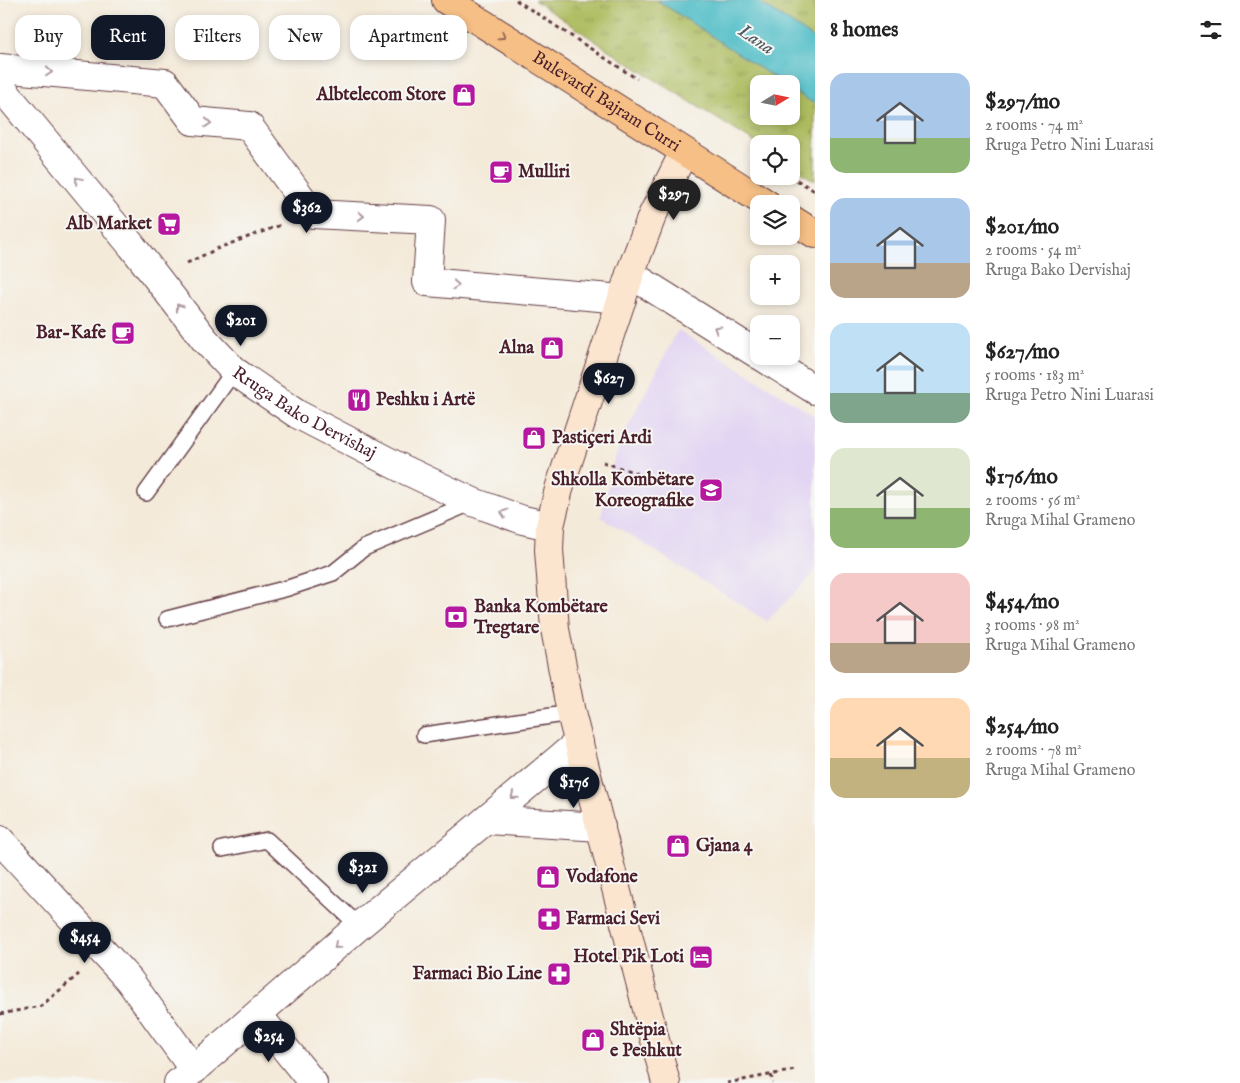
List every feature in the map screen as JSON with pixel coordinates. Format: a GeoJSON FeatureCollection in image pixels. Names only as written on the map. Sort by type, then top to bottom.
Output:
{"type":"FeatureCollection","features":[{"type":"Feature","properties":{"kind":"main road","name":"Bulevardi Bajram Curri"},"geometry":{"type":"LineString","coordinates":[[446,0],[753,195]]}},
{"type":"Feature","properties":{"kind":"main road"},"geometry":{"type":"LineString","coordinates":[[800,225],[815,234]]}},
{"type":"Feature","properties":{"kind":"street"},"geometry":{"type":"LineString","coordinates":[[0,68],[166,83],[193,121],[250,126],[313,214],[431,220],[427,282],[626,287],[750,351]]}},
{"type":"Feature","properties":{"kind":"street","name":"Rruga Bako Dervishaj"},"geometry":{"type":"LineString","coordinates":[[0,86],[157,278],[205,340],[234,371],[305,418],[401,468],[473,502],[522,520],[550,526]]}},
{"type":"Feature","properties":{"kind":"street"},"geometry":{"type":"LineString","coordinates":[[666,1083],[571,713],[560,661],[551,597],[550,526],[559,489],[626,287],[652,216],[684,152]]}},
{"type":"Feature","properties":{"kind":"street"},"geometry":{"type":"LineString","coordinates":[[775,365],[815,390]]}},
{"type":"Feature","properties":{"kind":"street"},"geometry":{"type":"LineString","coordinates":[[0,840],[129,980],[186,1076],[359,926],[579,742]]}},
{"type":"Feature","properties":{"kind":"street"},"geometry":{"type":"LineString","coordinates":[[486,820],[601,827]]}},
{"type":"Feature","properties":{"kind":"street"},"geometry":{"type":"LineString","coordinates":[[258,1015],[313,1083]]}},
{"type":"Feature","properties":{"kind":"lane"},"geometry":{"type":"LineString","coordinates":[[146,493],[234,371]]}},
{"type":"Feature","properties":{"kind":"lane"},"geometry":{"type":"LineString","coordinates":[[167,619],[288,588],[333,573],[364,548],[473,502]]}},
{"type":"Feature","properties":{"kind":"lane"},"geometry":{"type":"LineString","coordinates":[[424,735],[571,713]]}},
{"type":"Feature","properties":{"kind":"lane"},"geometry":{"type":"LineString","coordinates":[[222,849],[267,840],[359,926]]}},
{"type":"Feature","properties":{"kind":"path"},"geometry":{"type":"LineString","coordinates":[[516,0],[641,82]]}},
{"type":"Feature","properties":{"kind":"path"},"geometry":{"type":"LineString","coordinates":[[800,182],[815,191]]}},
{"type":"Feature","properties":{"kind":"path"},"geometry":{"type":"LineString","coordinates":[[157,278],[221,246],[313,214]]}},
{"type":"Feature","properties":{"kind":"path"},"geometry":{"type":"LineString","coordinates":[[613,464],[666,483]]}},
{"type":"Feature","properties":{"kind":"path"},"geometry":{"type":"LineString","coordinates":[[0,1014],[41,1006],[104,953]]}},
{"type":"Feature","properties":{"kind":"path"},"geometry":{"type":"LineString","coordinates":[[727,1083],[795,1070]]}},
{"type":"Feature","properties":{"kind":"path"},"geometry":{"type":"LineString","coordinates":[[771,1074],[773,1083]]}},
{"type":"Feature","properties":{"kind":"shaded area","name":"Shkolla Kombëtare Koreografike"},"geometry":{"type":"Polygon","coordinates":[[[678,330],[815,416],[815,572],[767,621],[601,517],[613,464],[623,436],[678,330]]]}},
{"type":"Feature","properties":{"kind":"green space"},"geometry":{"type":"Polygon","coordinates":[[[534,0],[657,0],[770,75],[750,75],[750,125],[800,125],[800,95],[815,104],[815,181],[800,172],[800,135],[750,135],[750,139],[622,59],[534,0]]]}},
{"type":"Feature","properties":{"kind":"green space"},"geometry":{"type":"Polygon","coordinates":[[[756,0],[815,0],[815,39],[756,0]]]}},
{"type":"Feature","properties":{"kind":"water","name":"Lana"},"geometry":{"type":"Polygon","coordinates":[[[657,0],[756,0],[815,39],[815,104],[800,95],[800,75],[770,75],[657,0]]]}},
{"type":"Feature","properties":{"kind":"place","name":"Albtelecom Store"},"geometry":{"type":"Point","coordinates":[464,95]}},
{"type":"Feature","properties":{"kind":"place","name":"Mulliri"},"geometry":{"type":"Point","coordinates":[501,172]}},
{"type":"Feature","properties":{"kind":"place","name":"Alb Market"},"geometry":{"type":"Point","coordinates":[169,224]}},
{"type":"Feature","properties":{"kind":"place","name":"Bar-Kafe"},"geometry":{"type":"Point","coordinates":[123,333]}},
{"type":"Feature","properties":{"kind":"place","name":"Alna"},"geometry":{"type":"Point","coordinates":[552,348]}},
{"type":"Feature","properties":{"kind":"place","name":"Peshku i Artë"},"geometry":{"type":"Point","coordinates":[359,400]}},
{"type":"Feature","properties":{"kind":"place","name":"Pastiçeri Ardi"},"geometry":{"type":"Point","coordinates":[534,438]}},
{"type":"Feature","properties":{"kind":"place","name":"Shkolla Kombëtare Koreografike"},"geometry":{"type":"Point","coordinates":[711,490]}},
{"type":"Feature","properties":{"kind":"place","name":"Banka Kombëtare Tregtare"},"geometry":{"type":"Point","coordinates":[456,617]}},
{"type":"Feature","properties":{"kind":"place","name":"Gjana 4"},"geometry":{"type":"Point","coordinates":[678,846]}},
{"type":"Feature","properties":{"kind":"place","name":"Vodafone"},"geometry":{"type":"Point","coordinates":[548,877]}},
{"type":"Feature","properties":{"kind":"place","name":"Farmaci Sevi"},"geometry":{"type":"Point","coordinates":[549,919]}},
{"type":"Feature","properties":{"kind":"place","name":"Hotel Pik Loti"},"geometry":{"type":"Point","coordinates":[701,957]}},
{"type":"Feature","properties":{"kind":"place","name":"Farmaci Bio Line"},"geometry":{"type":"Point","coordinates":[559,974]}},
{"type":"Feature","properties":{"kind":"place","name":"Shtëpia e Peshkut"},"geometry":{"type":"Point","coordinates":[593,1040]}}]}
